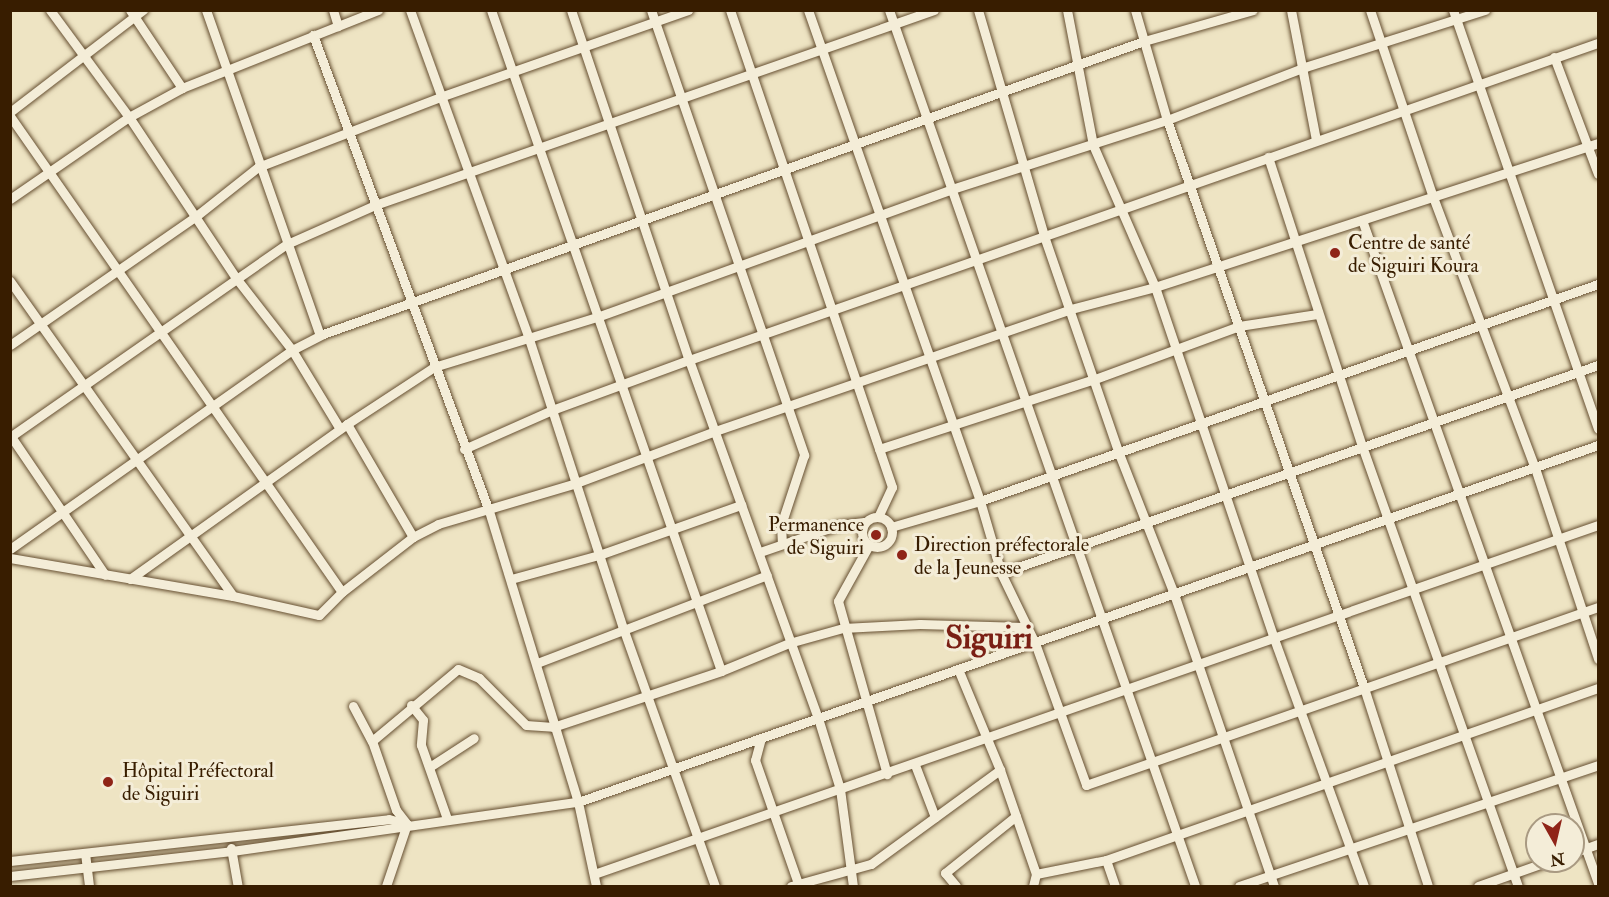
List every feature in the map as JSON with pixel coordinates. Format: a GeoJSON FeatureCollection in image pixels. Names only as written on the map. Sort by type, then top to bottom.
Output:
{"type":"FeatureCollection","features":[{"type":"Feature","properties":{"kind":"street"},"geometry":{"type":"LineString","coordinates":[[50,10],[129,117],[236,278],[292,350],[343,426],[412,537]]}},
{"type":"Feature","properties":{"kind":"street"},"geometry":{"type":"LineString","coordinates":[[130,10],[182,88]]}},
{"type":"Feature","properties":{"kind":"street"},"geometry":{"type":"LineString","coordinates":[[144,10],[136,20],[82,56],[10,114],[116,268],[268,481],[342,592]]}},
{"type":"Feature","properties":{"kind":"street"},"geometry":{"type":"LineString","coordinates":[[206,10],[258,167],[320,335]]}},
{"type":"Feature","properties":{"kind":"street"},"geometry":{"type":"LineString","coordinates":[[333,10],[338,26]]}},
{"type":"Feature","properties":{"kind":"street"},"geometry":{"type":"LineString","coordinates":[[10,199],[129,117],[182,88],[226,68],[378,10]]}},
{"type":"Feature","properties":{"kind":"street"},"geometry":{"type":"LineString","coordinates":[[410,10],[467,174],[529,339],[622,628],[715,886]]}},
{"type":"Feature","properties":{"kind":"street"},"geometry":{"type":"LineString","coordinates":[[490,10],[721,671]]}},
{"type":"Feature","properties":{"kind":"street"},"geometry":{"type":"LineString","coordinates":[[571,10],[612,125],[689,360],[760,552],[789,643],[818,718],[840,789],[853,886]]}},
{"type":"Feature","properties":{"kind":"street"},"geometry":{"type":"LineString","coordinates":[[651,10],[804,455],[781,525],[782,544]]}},
{"type":"Feature","properties":{"kind":"street"},"geometry":{"type":"LineString","coordinates":[[10,345],[116,268],[195,217],[258,167],[440,97],[688,10]]}},
{"type":"Feature","properties":{"kind":"street"},"geometry":{"type":"LineString","coordinates":[[730,10],[782,169],[892,487],[878,517],[864,522],[839,525],[760,552]]}},
{"type":"Feature","properties":{"kind":"street"},"geometry":{"type":"LineString","coordinates":[[808,10],[954,425],[1001,573],[1024,627],[1035,642],[1086,785],[1599,607]]}},
{"type":"Feature","properties":{"kind":"street"},"geometry":{"type":"LineString","coordinates":[[889,10],[1104,618],[1126,687],[1154,762],[1176,836],[1195,886]]}},
{"type":"Feature","properties":{"kind":"street"},"geometry":{"type":"LineString","coordinates":[[105,575],[11,436],[161,329],[287,244],[375,205],[538,151],[934,10]]}},
{"type":"Feature","properties":{"kind":"street"},"geometry":{"type":"LineString","coordinates":[[978,10],[1044,236],[1118,451],[1174,594],[1274,886]]}},
{"type":"Feature","properties":{"kind":"street"},"geometry":{"type":"LineString","coordinates":[[1067,10],[1093,145],[1123,208],[1155,287],[1273,636],[1364,886]]}},
{"type":"Feature","properties":{"kind":"street"},"geometry":{"type":"LineString","coordinates":[[1135,10],[1167,120],[1315,544],[1428,886]]}},
{"type":"Feature","properties":{"kind":"street"},"geometry":{"type":"LineString","coordinates":[[10,549],[292,350],[320,335],[410,300],[571,245],[1144,40],[1253,10]]}},
{"type":"Feature","properties":{"kind":"street"},"geometry":{"type":"LineString","coordinates":[[1292,10],[1305,67],[1316,140]]}},
{"type":"Feature","properties":{"kind":"street"},"geometry":{"type":"LineString","coordinates":[[1370,10],[1433,197],[1535,468],[1599,659]]}},
{"type":"Feature","properties":{"kind":"street"},"geometry":{"type":"LineString","coordinates":[[1453,10],[1599,429]]}},
{"type":"Feature","properties":{"kind":"street"},"geometry":{"type":"LineString","coordinates":[[130,579],[343,426],[434,367],[597,317],[952,189],[1167,120],[1305,67],[1382,46],[1485,10]]}},
{"type":"Feature","properties":{"kind":"street"},"geometry":{"type":"LineString","coordinates":[[313,35],[464,449],[489,511],[537,663],[553,727],[578,802],[596,886]]}},
{"type":"Feature","properties":{"kind":"street"},"geometry":{"type":"LineString","coordinates":[[464,449],[552,410],[689,360],[1599,43]]}},
{"type":"Feature","properties":{"kind":"street"},"geometry":{"type":"LineString","coordinates":[[1554,57],[1599,174]]}},
{"type":"Feature","properties":{"kind":"street"},"geometry":{"type":"LineString","coordinates":[[10,558],[233,596],[319,615],[342,592],[412,537],[438,524],[489,511],[576,483],[646,459],[715,431],[931,359],[1071,309],[1155,287],[1599,143]]}},
{"type":"Feature","properties":{"kind":"street"},"geometry":{"type":"LineString","coordinates":[[1268,157],[1317,315],[1518,886]]}},
{"type":"Feature","properties":{"kind":"street"},"geometry":{"type":"LineString","coordinates":[[1362,220],[1486,562],[1572,813]]}},
{"type":"Feature","properties":{"kind":"street"},"geometry":{"type":"LineString","coordinates":[[10,281],[139,459],[189,536],[233,596]]}},
{"type":"Feature","properties":{"kind":"street"},"geometry":{"type":"LineString","coordinates":[[891,527],[980,501],[1265,401],[1407,348],[1599,284]]}},
{"type":"Feature","properties":{"kind":"street"},"geometry":{"type":"LineString","coordinates":[[879,449],[1095,379],[1239,326],[1317,315]]}},
{"type":"Feature","properties":{"kind":"street"},"geometry":{"type":"LineString","coordinates":[[1001,573],[1077,544],[1599,365]]}},
{"type":"Feature","properties":{"kind":"street"},"geometry":{"type":"LineString","coordinates":[[10,876],[232,851],[407,824],[578,802],[1599,445]]}},
{"type":"Feature","properties":{"kind":"street"},"geometry":{"type":"LineString","coordinates":[[511,579],[599,555],[671,527],[741,505]]}},
{"type":"Feature","properties":{"kind":"street"},"geometry":{"type":"LineString","coordinates":[[878,517],[891,527]]}},
{"type":"Feature","properties":{"kind":"street"},"geometry":{"type":"LineString","coordinates":[[864,522],[862,537],[869,545],[884,545],[891,537],[891,527]]}},
{"type":"Feature","properties":{"kind":"street"},"geometry":{"type":"LineString","coordinates":[[594,874],[698,840],[772,811],[915,765],[1060,710],[1599,525]]}},
{"type":"Feature","properties":{"kind":"street"},"geometry":{"type":"LineString","coordinates":[[869,545],[838,601],[843,628],[887,774]]}},
{"type":"Feature","properties":{"kind":"street"},"geometry":{"type":"LineString","coordinates":[[537,663],[622,628],[767,575]]}},
{"type":"Feature","properties":{"kind":"street"},"geometry":{"type":"LineString","coordinates":[[372,741],[411,705],[458,669],[478,678],[526,725],[553,727],[721,671],[789,643],[843,628],[920,624],[1024,627]]}},
{"type":"Feature","properties":{"kind":"street"},"geometry":{"type":"LineString","coordinates":[[958,669],[984,738],[1000,770],[1016,816],[1036,874],[1033,886]]}},
{"type":"Feature","properties":{"kind":"street"},"geometry":{"type":"LineString","coordinates":[[1036,874],[1106,860],[1599,688]]}},
{"type":"Feature","properties":{"kind":"street"},"geometry":{"type":"LineString","coordinates":[[411,705],[423,720],[421,746],[431,766],[447,819]]}},
{"type":"Feature","properties":{"kind":"street"},"geometry":{"type":"LineString","coordinates":[[353,706],[372,741],[396,810],[407,824]]}},
{"type":"Feature","properties":{"kind":"street"},"geometry":{"type":"LineString","coordinates":[[431,766],[474,738]]}},
{"type":"Feature","properties":{"kind":"street"},"geometry":{"type":"LineString","coordinates":[[755,760],[761,738]]}},
{"type":"Feature","properties":{"kind":"street"},"geometry":{"type":"LineString","coordinates":[[738,746],[755,760],[796,886],[849,868],[871,864],[1000,770]]}},
{"type":"Feature","properties":{"kind":"street"},"geometry":{"type":"LineString","coordinates":[[915,765],[935,817]]}},
{"type":"Feature","properties":{"kind":"street"},"geometry":{"type":"LineString","coordinates":[[1239,886],[1599,765]]}},
{"type":"Feature","properties":{"kind":"street"},"geometry":{"type":"LineString","coordinates":[[956,886],[945,873],[1016,816]]}},
{"type":"Feature","properties":{"kind":"street"},"geometry":{"type":"LineString","coordinates":[[10,861],[389,819],[407,824]]}},
{"type":"Feature","properties":{"kind":"street"},"geometry":{"type":"LineString","coordinates":[[386,886],[407,824]]}},
{"type":"Feature","properties":{"kind":"street"},"geometry":{"type":"LineString","coordinates":[[230,836],[238,886]]}},
{"type":"Feature","properties":{"kind":"street"},"geometry":{"type":"LineString","coordinates":[[1599,844],[1585,848],[1599,883]]}},
{"type":"Feature","properties":{"kind":"street"},"geometry":{"type":"LineString","coordinates":[[85,853],[89,886]]}},
{"type":"Feature","properties":{"kind":"street"},"geometry":{"type":"LineString","coordinates":[[1106,860],[1115,886]]}},
{"type":"Feature","properties":{"kind":"street"},"geometry":{"type":"LineString","coordinates":[[1478,886],[1525,869]]}},
{"type":"Feature","properties":{"kind":"place","name":"Centre de santé de Siguiri Koura"},"geometry":{"type":"Point","coordinates":[1335,253]}},
{"type":"Feature","properties":{"kind":"place","name":"Permanence de Siguiri"},"geometry":{"type":"Point","coordinates":[876,535]}},
{"type":"Feature","properties":{"kind":"place","name":"Direction préfectorale de la Jeunesse"},"geometry":{"type":"Point","coordinates":[902,555]}},
{"type":"Feature","properties":{"kind":"place","name":"Hôpital Préfectoral de Siguiri"},"geometry":{"type":"Point","coordinates":[108,782]}},
{"type":"Feature","properties":{"kind":"district","name":"Siguiri"},"geometry":{"type":"Point","coordinates":[989,638]}}]}
